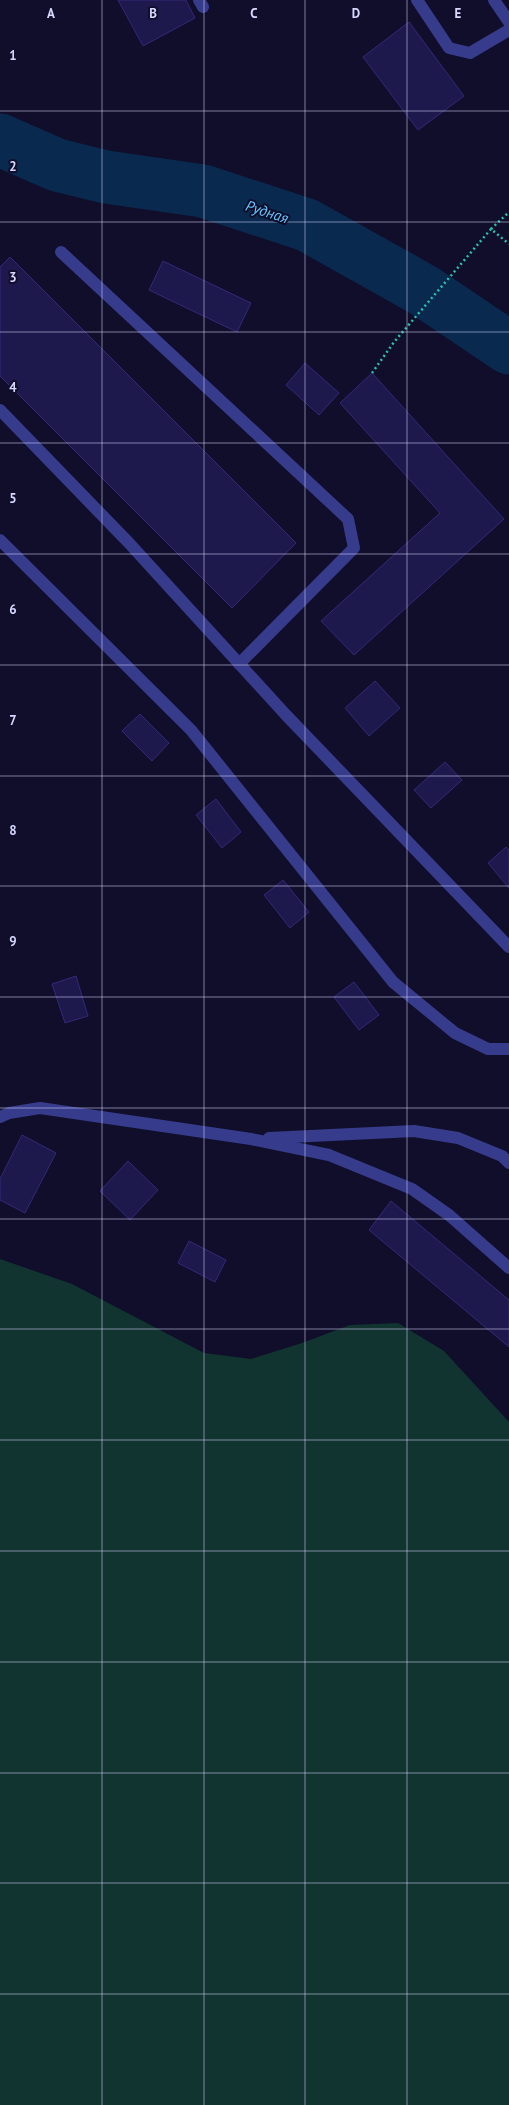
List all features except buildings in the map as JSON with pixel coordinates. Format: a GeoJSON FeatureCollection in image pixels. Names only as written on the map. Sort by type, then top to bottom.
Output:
{"type":"FeatureCollection","features":[{"type":"Feature","properties":{"kind":"lane"},"geometry":{"type":"LineString","coordinates":[[417,0],[449,48],[470,52],[509,30]]}},
{"type":"Feature","properties":{"kind":"lane"},"geometry":{"type":"LineString","coordinates":[[494,0],[509,22]]}},
{"type":"Feature","properties":{"kind":"lane"},"geometry":{"type":"LineString","coordinates":[[61,252],[348,519],[354,548],[239,664]]}},
{"type":"Feature","properties":{"kind":"lane"},"geometry":{"type":"LineString","coordinates":[[0,410],[129,543],[286,716],[509,947]]}},
{"type":"Feature","properties":{"kind":"lane"},"geometry":{"type":"LineString","coordinates":[[0,540],[191,730],[393,982],[455,1033],[488,1049],[509,1049]]}},
{"type":"Feature","properties":{"kind":"lane"},"geometry":{"type":"LineString","coordinates":[[0,1117],[9,1113],[40,1108],[251,1139],[329,1155],[412,1189],[449,1215],[509,1268]]}},
{"type":"Feature","properties":{"kind":"lane"},"geometry":{"type":"LineString","coordinates":[[251,1139],[414,1131],[458,1138],[502,1156],[509,1163]]}},
{"type":"Feature","properties":{"kind":"path"},"geometry":{"type":"LineString","coordinates":[[372,373],[394,342],[491,229],[509,212]]}},
{"type":"Feature","properties":{"kind":"path"},"geometry":{"type":"LineString","coordinates":[[491,229],[509,244]]}},
{"type":"Feature","properties":{"kind":"green space"},"geometry":{"type":"Polygon","coordinates":[[[0,1259],[72,1284],[204,1353],[251,1359],[302,1343],[350,1325],[398,1323],[444,1351],[509,1422],[509,2105],[0,2105],[0,1259]]]}},
{"type":"Feature","properties":{"kind":"waterway","name":"Рудная"},"geometry":{"type":"LineString","coordinates":[[0,140],[57,165],[106,177],[203,191],[307,225],[423,290],[509,348]]}}]}
